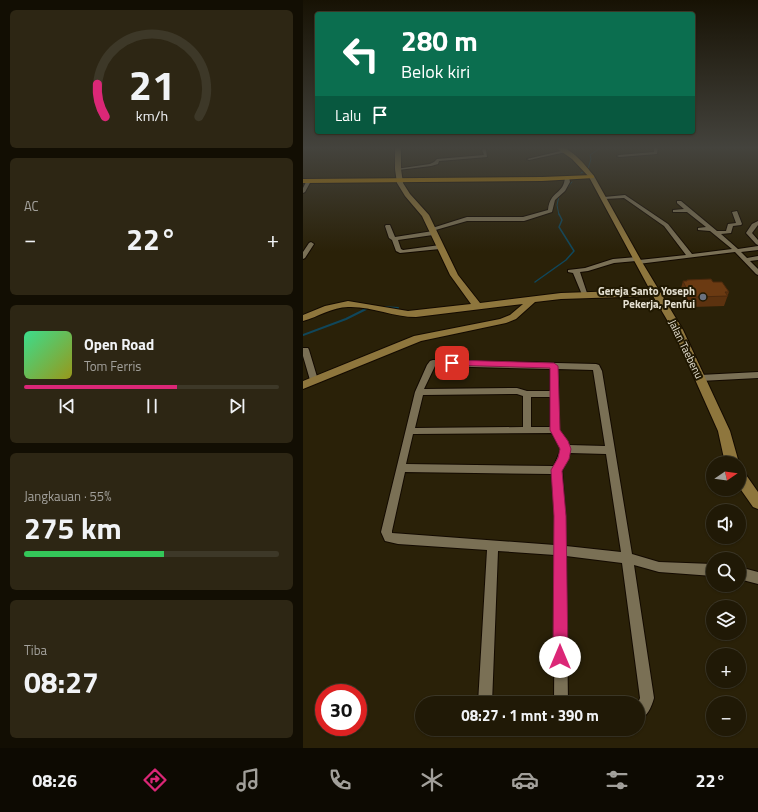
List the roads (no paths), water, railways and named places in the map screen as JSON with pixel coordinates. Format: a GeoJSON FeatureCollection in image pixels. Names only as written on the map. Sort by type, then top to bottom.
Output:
{"type":"FeatureCollection","features":[{"type":"Feature","properties":{"kind":"street"},"geometry":{"type":"LineString","coordinates":[[303,192],[306,182]]}},
{"type":"Feature","properties":{"kind":"street"},"geometry":{"type":"LineString","coordinates":[[401,182],[407,195],[425,215],[440,247],[462,287],[477,306]]}},
{"type":"Feature","properties":{"kind":"street"},"geometry":{"type":"LineString","coordinates":[[395,239],[432,231],[467,219],[531,218],[549,211],[549,205],[552,198],[566,187],[568,182]]}},
{"type":"Feature","properties":{"kind":"street","name":"Jalan Taebenu"},"geometry":{"type":"LineString","coordinates":[[594,182],[678,330],[724,431],[730,456]]}},
{"type":"Feature","properties":{"kind":"street"},"geometry":{"type":"LineString","coordinates":[[604,198],[625,196],[649,212],[666,224],[690,256]]}},
{"type":"Feature","properties":{"kind":"street"},"geometry":{"type":"LineString","coordinates":[[679,202],[737,251],[758,273]]}},
{"type":"Feature","properties":{"kind":"street"},"geometry":{"type":"LineString","coordinates":[[675,211],[688,210]]}},
{"type":"Feature","properties":{"kind":"street"},"geometry":{"type":"LineString","coordinates":[[700,229],[729,232],[730,225],[739,224],[735,212]]}},
{"type":"Feature","properties":{"kind":"street"},"geometry":{"type":"LineString","coordinates":[[756,241],[749,233],[754,225],[758,223]]}},
{"type":"Feature","properties":{"kind":"street"},"geometry":{"type":"LineString","coordinates":[[388,226],[392,238],[395,239],[399,252],[440,247]]}},
{"type":"Feature","properties":{"kind":"street"},"geometry":{"type":"LineString","coordinates":[[303,257],[311,244]]}},
{"type":"Feature","properties":{"kind":"street"},"geometry":{"type":"LineString","coordinates":[[585,296],[573,271],[590,269],[613,261],[690,256],[758,248]]}},
{"type":"Feature","properties":{"kind":"street"},"geometry":{"type":"LineString","coordinates":[[747,260],[758,258]]}},
{"type":"Feature","properties":{"kind":"street"},"geometry":{"type":"LineString","coordinates":[[303,318],[339,306],[352,304],[408,315],[531,301],[561,296],[657,293]]}},
{"type":"Feature","properties":{"kind":"street"},"geometry":{"type":"LineString","coordinates":[[303,385],[418,338],[503,322],[513,317],[531,301]]}},
{"type":"Feature","properties":{"kind":"street"},"geometry":{"type":"LineString","coordinates":[[305,350],[315,380]]}},
{"type":"Feature","properties":{"kind":"street"},"geometry":{"type":"LineString","coordinates":[[645,706],[647,698],[627,558],[598,370],[591,367],[433,363],[428,370],[419,392],[386,532],[389,537],[398,539],[559,550],[627,558],[659,567],[706,570]]}},
{"type":"Feature","properties":{"kind":"street"},"geometry":{"type":"LineString","coordinates":[[554,366],[555,430],[566,449],[557,470],[560,516],[561,696]]}},
{"type":"Feature","properties":{"kind":"street"},"geometry":{"type":"LineString","coordinates":[[701,378],[758,375]]}},
{"type":"Feature","properties":{"kind":"street"},"geometry":{"type":"LineString","coordinates":[[419,392],[517,391],[527,394],[554,394]]}},
{"type":"Feature","properties":{"kind":"street"},"geometry":{"type":"LineString","coordinates":[[527,394],[527,431]]}},
{"type":"Feature","properties":{"kind":"street"},"geometry":{"type":"LineString","coordinates":[[410,431],[555,430]]}},
{"type":"Feature","properties":{"kind":"street"},"geometry":{"type":"LineString","coordinates":[[566,449],[610,450]]}},
{"type":"Feature","properties":{"kind":"street"},"geometry":{"type":"LineString","coordinates":[[401,468],[557,470]]}},
{"type":"Feature","properties":{"kind":"street"},"geometry":{"type":"LineString","coordinates":[[746,486],[758,503]]}},
{"type":"Feature","properties":{"kind":"street"},"geometry":{"type":"LineString","coordinates":[[485,696],[493,545]]}},
{"type":"Feature","properties":{"kind":"street"},"geometry":{"type":"LineString","coordinates":[[746,575],[758,578]]}},
{"type":"Feature","properties":{"kind":"waterway"},"geometry":{"type":"LineString","coordinates":[[564,191],[572,182]]}},
{"type":"Feature","properties":{"kind":"waterway"},"geometry":{"type":"LineString","coordinates":[[559,196],[557,205],[559,215]]}},
{"type":"Feature","properties":{"kind":"waterway"},"geometry":{"type":"LineString","coordinates":[[535,282],[566,260],[574,251],[559,227],[562,220],[559,214]]}},
{"type":"Feature","properties":{"kind":"waterway"},"geometry":{"type":"LineString","coordinates":[[303,335],[346,319],[370,307]]}},
{"type":"Feature","properties":{"kind":"waterway"},"geometry":{"type":"LineString","coordinates":[[382,307],[398,308]]}},
{"type":"Feature","properties":{"kind":"place","name":"Gereja Santo Yoseph Pekerja, Penfui"},"geometry":{"type":"Point","coordinates":[703,297]}}]}
